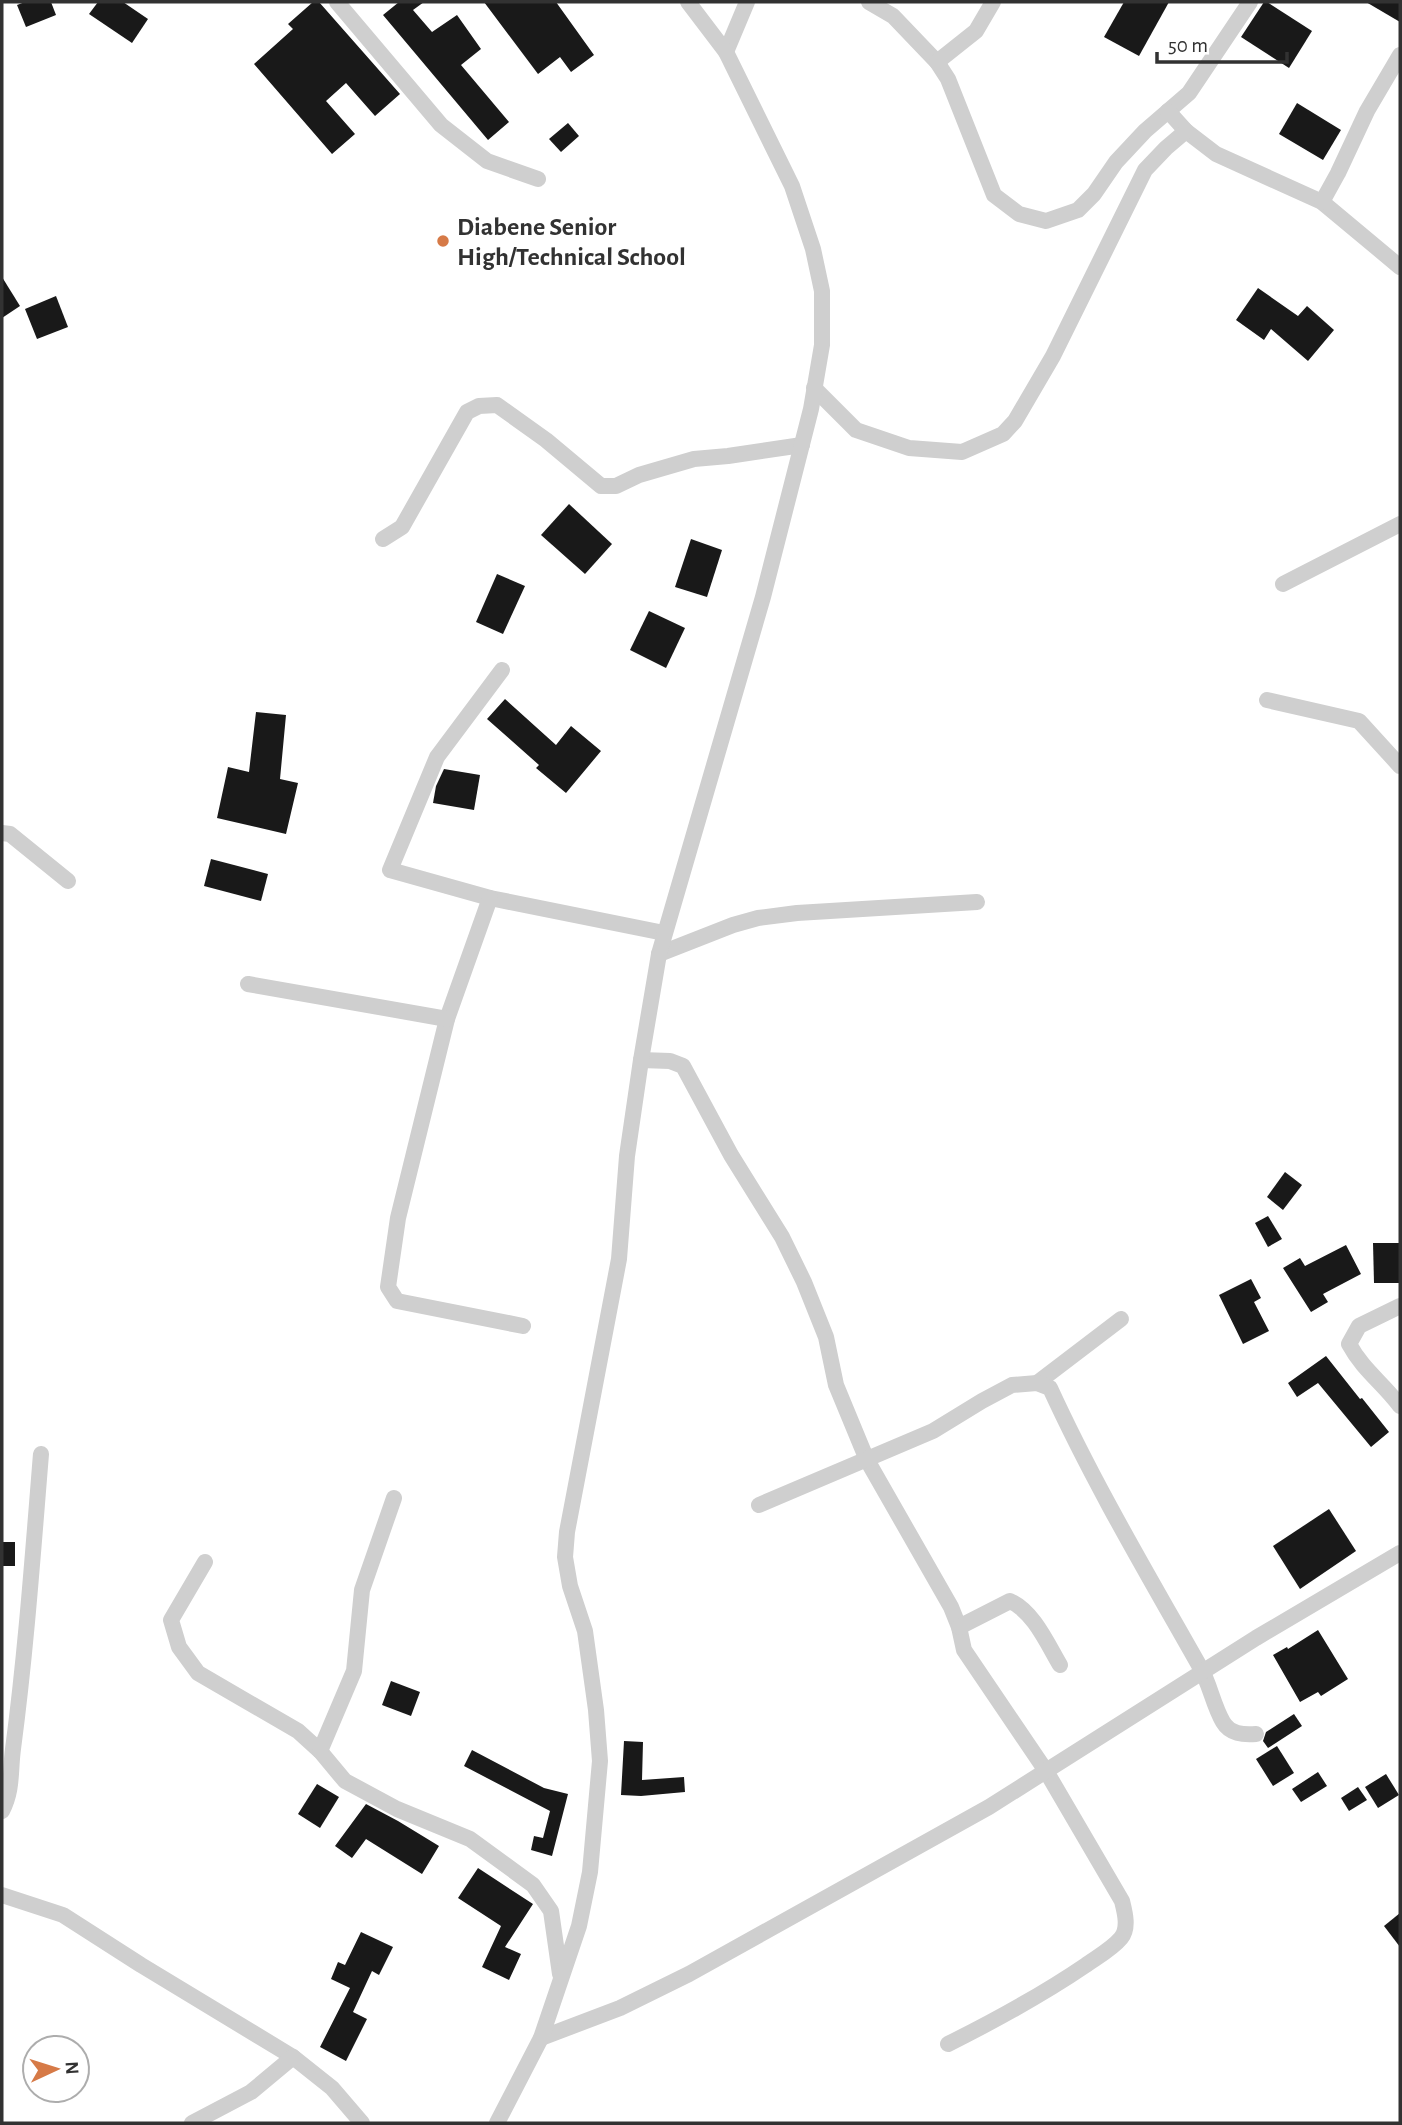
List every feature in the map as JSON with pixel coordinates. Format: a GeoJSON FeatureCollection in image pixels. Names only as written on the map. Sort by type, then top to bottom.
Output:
{"type":"FeatureCollection","features":[{"type":"Feature","properties":{"kind":"street"},"geometry":{"type":"LineString","coordinates":[[337,2],[441,125],[487,161],[538,179]]}},
{"type":"Feature","properties":{"kind":"street"},"geometry":{"type":"LineString","coordinates":[[497,2123],[541,2038],[579,1926],[590,1872],[600,1761],[596,1710],[585,1631],[570,1587],[565,1557],[567,1532],[619,1259],[627,1156],[640,1060],[659,954],[736,695],[802,445],[822,345],[822,291],[813,249],[792,186],[726,52],[688,2]]}},
{"type":"Feature","properties":{"kind":"street"},"geometry":{"type":"LineString","coordinates":[[726,52],[747,2]]}},
{"type":"Feature","properties":{"kind":"street"},"geometry":{"type":"LineString","coordinates":[[869,2],[893,16],[937,62],[948,79],[994,195],[1018,214],[1046,221],[1078,210],[1145,131],[1189,93],[1250,2]]}},
{"type":"Feature","properties":{"kind":"street"},"geometry":{"type":"LineString","coordinates":[[937,62],[976,31],[993,2]]}},
{"type":"Feature","properties":{"kind":"street"},"geometry":{"type":"LineString","coordinates":[[1322,202],[1367,111],[1400,55]]}},
{"type":"Feature","properties":{"kind":"street"},"geometry":{"type":"LineString","coordinates":[[1168,111],[1186,131],[1216,154],[1322,202],[1400,267]]}},
{"type":"Feature","properties":{"kind":"street"},"geometry":{"type":"LineString","coordinates":[[814,388],[856,430],[909,448],[962,452],[1003,434],[1015,421],[1053,356],[1145,170],[1186,131]]}},
{"type":"Feature","properties":{"kind":"street"},"geometry":{"type":"LineString","coordinates":[[383,539],[402,527],[467,412],[479,405],[497,405],[546,440],[601,486],[616,486],[639,475],[694,459],[802,445]]}},
{"type":"Feature","properties":{"kind":"street"},"geometry":{"type":"LineString","coordinates":[[1283,584],[1400,524]]}},
{"type":"Feature","properties":{"kind":"street"},"geometry":{"type":"LineString","coordinates":[[502,670],[437,757],[390,870],[491,898],[664,933]]}},
{"type":"Feature","properties":{"kind":"street"},"geometry":{"type":"LineString","coordinates":[[1267,700],[1359,721],[1400,766]]}},
{"type":"Feature","properties":{"kind":"street"},"geometry":{"type":"LineString","coordinates":[[2,833],[10,834],[68,881]]}},
{"type":"Feature","properties":{"kind":"street"},"geometry":{"type":"LineString","coordinates":[[491,898],[447,1019],[398,1218],[388,1287],[397,1301],[523,1326]]}},
{"type":"Feature","properties":{"kind":"street"},"geometry":{"type":"LineString","coordinates":[[659,954],[758,918],[797,913],[977,902]]}},
{"type":"Feature","properties":{"kind":"street"},"geometry":{"type":"LineString","coordinates":[[248,984],[447,1019]]}},
{"type":"Feature","properties":{"kind":"street"},"geometry":{"type":"LineString","coordinates":[[640,1060],[670,1061],[683,1066],[731,1155],[782,1237],[826,1337],[836,1385],[867,1460],[951,1607],[964,1650],[1046,1771],[1122,1901],[1126,1919],[1122,1937],[1054,1986],[948,2044]]}},
{"type":"Feature","properties":{"kind":"street"},"geometry":{"type":"LineString","coordinates":[[1400,1306],[1359,1326],[1349,1344],[1359,1362],[1400,1406]]}},
{"type":"Feature","properties":{"kind":"street"},"geometry":{"type":"LineString","coordinates":[[759,1505],[933,1431],[1012,1385],[1037,1382],[1121,1320]]}},
{"type":"Feature","properties":{"kind":"street"},"geometry":{"type":"LineString","coordinates":[[1037,1382],[1050,1388],[1107,1504],[1203,1672],[1223,1724],[1233,1732],[1256,1734]]}},
{"type":"Feature","properties":{"kind":"street"},"geometry":{"type":"LineString","coordinates":[[2,1811],[9,1798],[12,1752],[21,1696],[41,1454]]}},
{"type":"Feature","properties":{"kind":"street"},"geometry":{"type":"LineString","coordinates":[[320,1751],[354,1671],[362,1590],[394,1498]]}},
{"type":"Feature","properties":{"kind":"street"},"geometry":{"type":"LineString","coordinates":[[541,2038],[620,2008],[689,1973],[989,1807],[1256,1638],[1400,1553]]}},
{"type":"Feature","properties":{"kind":"street"},"geometry":{"type":"LineString","coordinates":[[205,1562],[171,1620],[178,1647],[198,1672],[298,1731],[320,1751],[345,1781],[397,1809],[470,1839],[533,1885],[551,1911],[561,1980]]}},
{"type":"Feature","properties":{"kind":"street"},"geometry":{"type":"LineString","coordinates":[[959,1628],[1010,1601],[1018,1604],[1034,1622],[1060,1665]]}},
{"type":"Feature","properties":{"kind":"street"},"geometry":{"type":"LineString","coordinates":[[2,1895],[63,1915],[293,2057],[332,2088],[362,2123]]}},
{"type":"Feature","properties":{"kind":"street"},"geometry":{"type":"LineString","coordinates":[[192,2123],[251,2092],[293,2057]]}},
{"type":"Feature","properties":{"kind":"building"},"geometry":{"type":"Polygon","coordinates":[[[25,2],[51,2],[56,15],[26,27],[17,5],[25,2]]]}},
{"type":"Feature","properties":{"kind":"building"},"geometry":{"type":"Polygon","coordinates":[[[98,2],[123,2],[148,19],[132,43],[89,14],[98,2]]]}},
{"type":"Feature","properties":{"kind":"building"},"geometry":{"type":"Polygon","coordinates":[[[313,2],[319,2],[400,94],[375,116],[346,83],[326,101],[355,134],[332,154],[254,64],[293,29],[288,24],[313,2]]]}},
{"type":"Feature","properties":{"kind":"building"},"geometry":{"type":"Polygon","coordinates":[[[399,2],[424,2],[413,10],[432,32],[457,15],[481,49],[461,65],[509,122],[488,140],[383,15],[399,2]]]}},
{"type":"Feature","properties":{"kind":"building"},"geometry":{"type":"Polygon","coordinates":[[[484,2],[556,2],[594,55],[571,72],[560,57],[538,74],[484,2]]]}},
{"type":"Feature","properties":{"kind":"building"},"geometry":{"type":"Polygon","coordinates":[[[1124,2],[1169,2],[1139,56],[1104,37],[1124,2]]]}},
{"type":"Feature","properties":{"kind":"building"},"geometry":{"type":"Polygon","coordinates":[[[1264,2],[1312,31],[1289,68],[1241,37],[1264,2]]]}},
{"type":"Feature","properties":{"kind":"building"},"geometry":{"type":"Polygon","coordinates":[[[1366,2],[1400,2],[1400,22],[1366,2]]]}},
{"type":"Feature","properties":{"kind":"building"},"geometry":{"type":"Polygon","coordinates":[[[1297,103],[1341,130],[1323,160],[1279,134],[1297,103]]]}},
{"type":"Feature","properties":{"kind":"building"},"geometry":{"type":"Polygon","coordinates":[[[568,123],[579,136],[561,152],[549,139],[568,123]]]}},
{"type":"Feature","properties":{"kind":"building"},"geometry":{"type":"Polygon","coordinates":[[[2,277],[20,306],[2,318],[2,277]]]}},
{"type":"Feature","properties":{"kind":"building"},"geometry":{"type":"Polygon","coordinates":[[[1258,288],[1298,316],[1307,306],[1334,330],[1308,361],[1271,329],[1264,340],[1236,320],[1258,288]]]}},
{"type":"Feature","properties":{"kind":"building"},"geometry":{"type":"Polygon","coordinates":[[[56,296],[68,327],[37,339],[25,309],[56,296]]]}},
{"type":"Feature","properties":{"kind":"building"},"geometry":{"type":"Polygon","coordinates":[[[569,504],[612,544],[585,574],[541,535],[569,504]]]}},
{"type":"Feature","properties":{"kind":"building"},"geometry":{"type":"Polygon","coordinates":[[[691,539],[722,550],[707,597],[675,587],[691,539]]]}},
{"type":"Feature","properties":{"kind":"building"},"geometry":{"type":"Polygon","coordinates":[[[497,574],[525,586],[503,634],[476,622],[497,574]]]}},
{"type":"Feature","properties":{"kind":"building"},"geometry":{"type":"Polygon","coordinates":[[[649,611],[685,628],[666,668],[630,650],[649,611]]]}},
{"type":"Feature","properties":{"kind":"building"},"geometry":{"type":"Polygon","coordinates":[[[505,699],[556,745],[571,726],[601,751],[566,793],[536,768],[539,765],[487,719],[505,699]]]}},
{"type":"Feature","properties":{"kind":"building"},"geometry":{"type":"Polygon","coordinates":[[[256,712],[286,715],[280,779],[298,783],[286,834],[217,818],[228,767],[249,772],[256,712]]]}},
{"type":"Feature","properties":{"kind":"building"},"geometry":{"type":"Polygon","coordinates":[[[444,769],[480,775],[474,810],[433,803],[436,786],[444,769]]]}},
{"type":"Feature","properties":{"kind":"building"},"geometry":{"type":"Polygon","coordinates":[[[211,859],[268,874],[261,901],[204,886],[211,859]]]}},
{"type":"Feature","properties":{"kind":"building"},"geometry":{"type":"Polygon","coordinates":[[[1285,1172],[1302,1185],[1283,1210],[1267,1197],[1285,1172]]]}},
{"type":"Feature","properties":{"kind":"building"},"geometry":{"type":"Polygon","coordinates":[[[1268,1216],[1282,1239],[1268,1247],[1255,1223],[1268,1216]]]}},
{"type":"Feature","properties":{"kind":"building"},"geometry":{"type":"Polygon","coordinates":[[[1373,1243],[1400,1243],[1400,1283],[1374,1283],[1373,1243]]]}},
{"type":"Feature","properties":{"kind":"building"},"geometry":{"type":"Polygon","coordinates":[[[1346,1245],[1361,1274],[1323,1294],[1328,1302],[1311,1312],[1283,1268],[1300,1258],[1305,1266],[1346,1245]]]}},
{"type":"Feature","properties":{"kind":"building"},"geometry":{"type":"Polygon","coordinates":[[[1251,1279],[1261,1298],[1254,1302],[1269,1331],[1243,1344],[1219,1295],[1251,1279]]]}},
{"type":"Feature","properties":{"kind":"building"},"geometry":{"type":"Polygon","coordinates":[[[1326,1356],[1389,1432],[1371,1447],[1318,1383],[1297,1397],[1288,1383],[1326,1356]]]}},
{"type":"Feature","properties":{"kind":"building"},"geometry":{"type":"Polygon","coordinates":[[[1329,1509],[1356,1551],[1300,1589],[1273,1546],[1329,1509]]]}},
{"type":"Feature","properties":{"kind":"building"},"geometry":{"type":"Polygon","coordinates":[[[2,1542],[15,1542],[15,1566],[2,1566],[2,1542]]]}},
{"type":"Feature","properties":{"kind":"building"},"geometry":{"type":"Polygon","coordinates":[[[1318,1630],[1348,1679],[1321,1696],[1318,1692],[1300,1702],[1273,1655],[1318,1630]]]}},
{"type":"Feature","properties":{"kind":"building"},"geometry":{"type":"Polygon","coordinates":[[[391,1681],[420,1692],[411,1716],[382,1705],[391,1681]]]}},
{"type":"Feature","properties":{"kind":"building"},"geometry":{"type":"Polygon","coordinates":[[[1294,1714],[1302,1726],[1268,1748],[1263,1741],[1266,1732],[1294,1714]]]}},
{"type":"Feature","properties":{"kind":"building"},"geometry":{"type":"Polygon","coordinates":[[[624,1741],[643,1742],[642,1780],[684,1777],[685,1792],[621,1795],[624,1741]]]}},
{"type":"Feature","properties":{"kind":"building"},"geometry":{"type":"Polygon","coordinates":[[[1277,1746],[1294,1773],[1273,1786],[1256,1759],[1277,1746]]]}},
{"type":"Feature","properties":{"kind":"building"},"geometry":{"type":"Polygon","coordinates":[[[472,1750],[544,1788],[568,1794],[552,1856],[531,1850],[534,1836],[543,1838],[550,1811],[464,1766],[472,1750]]]}},
{"type":"Feature","properties":{"kind":"building"},"geometry":{"type":"Polygon","coordinates":[[[1318,1772],[1327,1786],[1301,1802],[1292,1789],[1318,1772]]]}},
{"type":"Feature","properties":{"kind":"building"},"geometry":{"type":"Polygon","coordinates":[[[1386,1774],[1399,1795],[1378,1808],[1365,1787],[1386,1774]]]}},
{"type":"Feature","properties":{"kind":"building"},"geometry":{"type":"Polygon","coordinates":[[[317,1784],[339,1797],[320,1828],[298,1814],[317,1784]]]}},
{"type":"Feature","properties":{"kind":"building"},"geometry":{"type":"Polygon","coordinates":[[[1358,1787],[1367,1800],[1349,1811],[1341,1798],[1358,1787]]]}},
{"type":"Feature","properties":{"kind":"building"},"geometry":{"type":"Polygon","coordinates":[[[366,1804],[439,1846],[422,1874],[366,1839],[352,1858],[335,1846],[366,1804]]]}},
{"type":"Feature","properties":{"kind":"building"},"geometry":{"type":"Polygon","coordinates":[[[478,1868],[533,1904],[505,1947],[521,1954],[509,1980],[482,1967],[501,1926],[458,1898],[478,1868]]]}},
{"type":"Feature","properties":{"kind":"building"},"geometry":{"type":"Polygon","coordinates":[[[1400,1913],[1400,1947],[1384,1926],[1400,1913]]]}},
{"type":"Feature","properties":{"kind":"building"},"geometry":{"type":"Polygon","coordinates":[[[361,1932],[393,1947],[379,1975],[372,1971],[353,2012],[367,2019],[346,2061],[320,2047],[350,1988],[331,1979],[338,1962],[345,1965],[361,1932]]]}},
{"type":"Feature","properties":{"kind":"place","name":"Diabene Senior High/Technical School"},"geometry":{"type":"Point","coordinates":[443,241]}}]}
